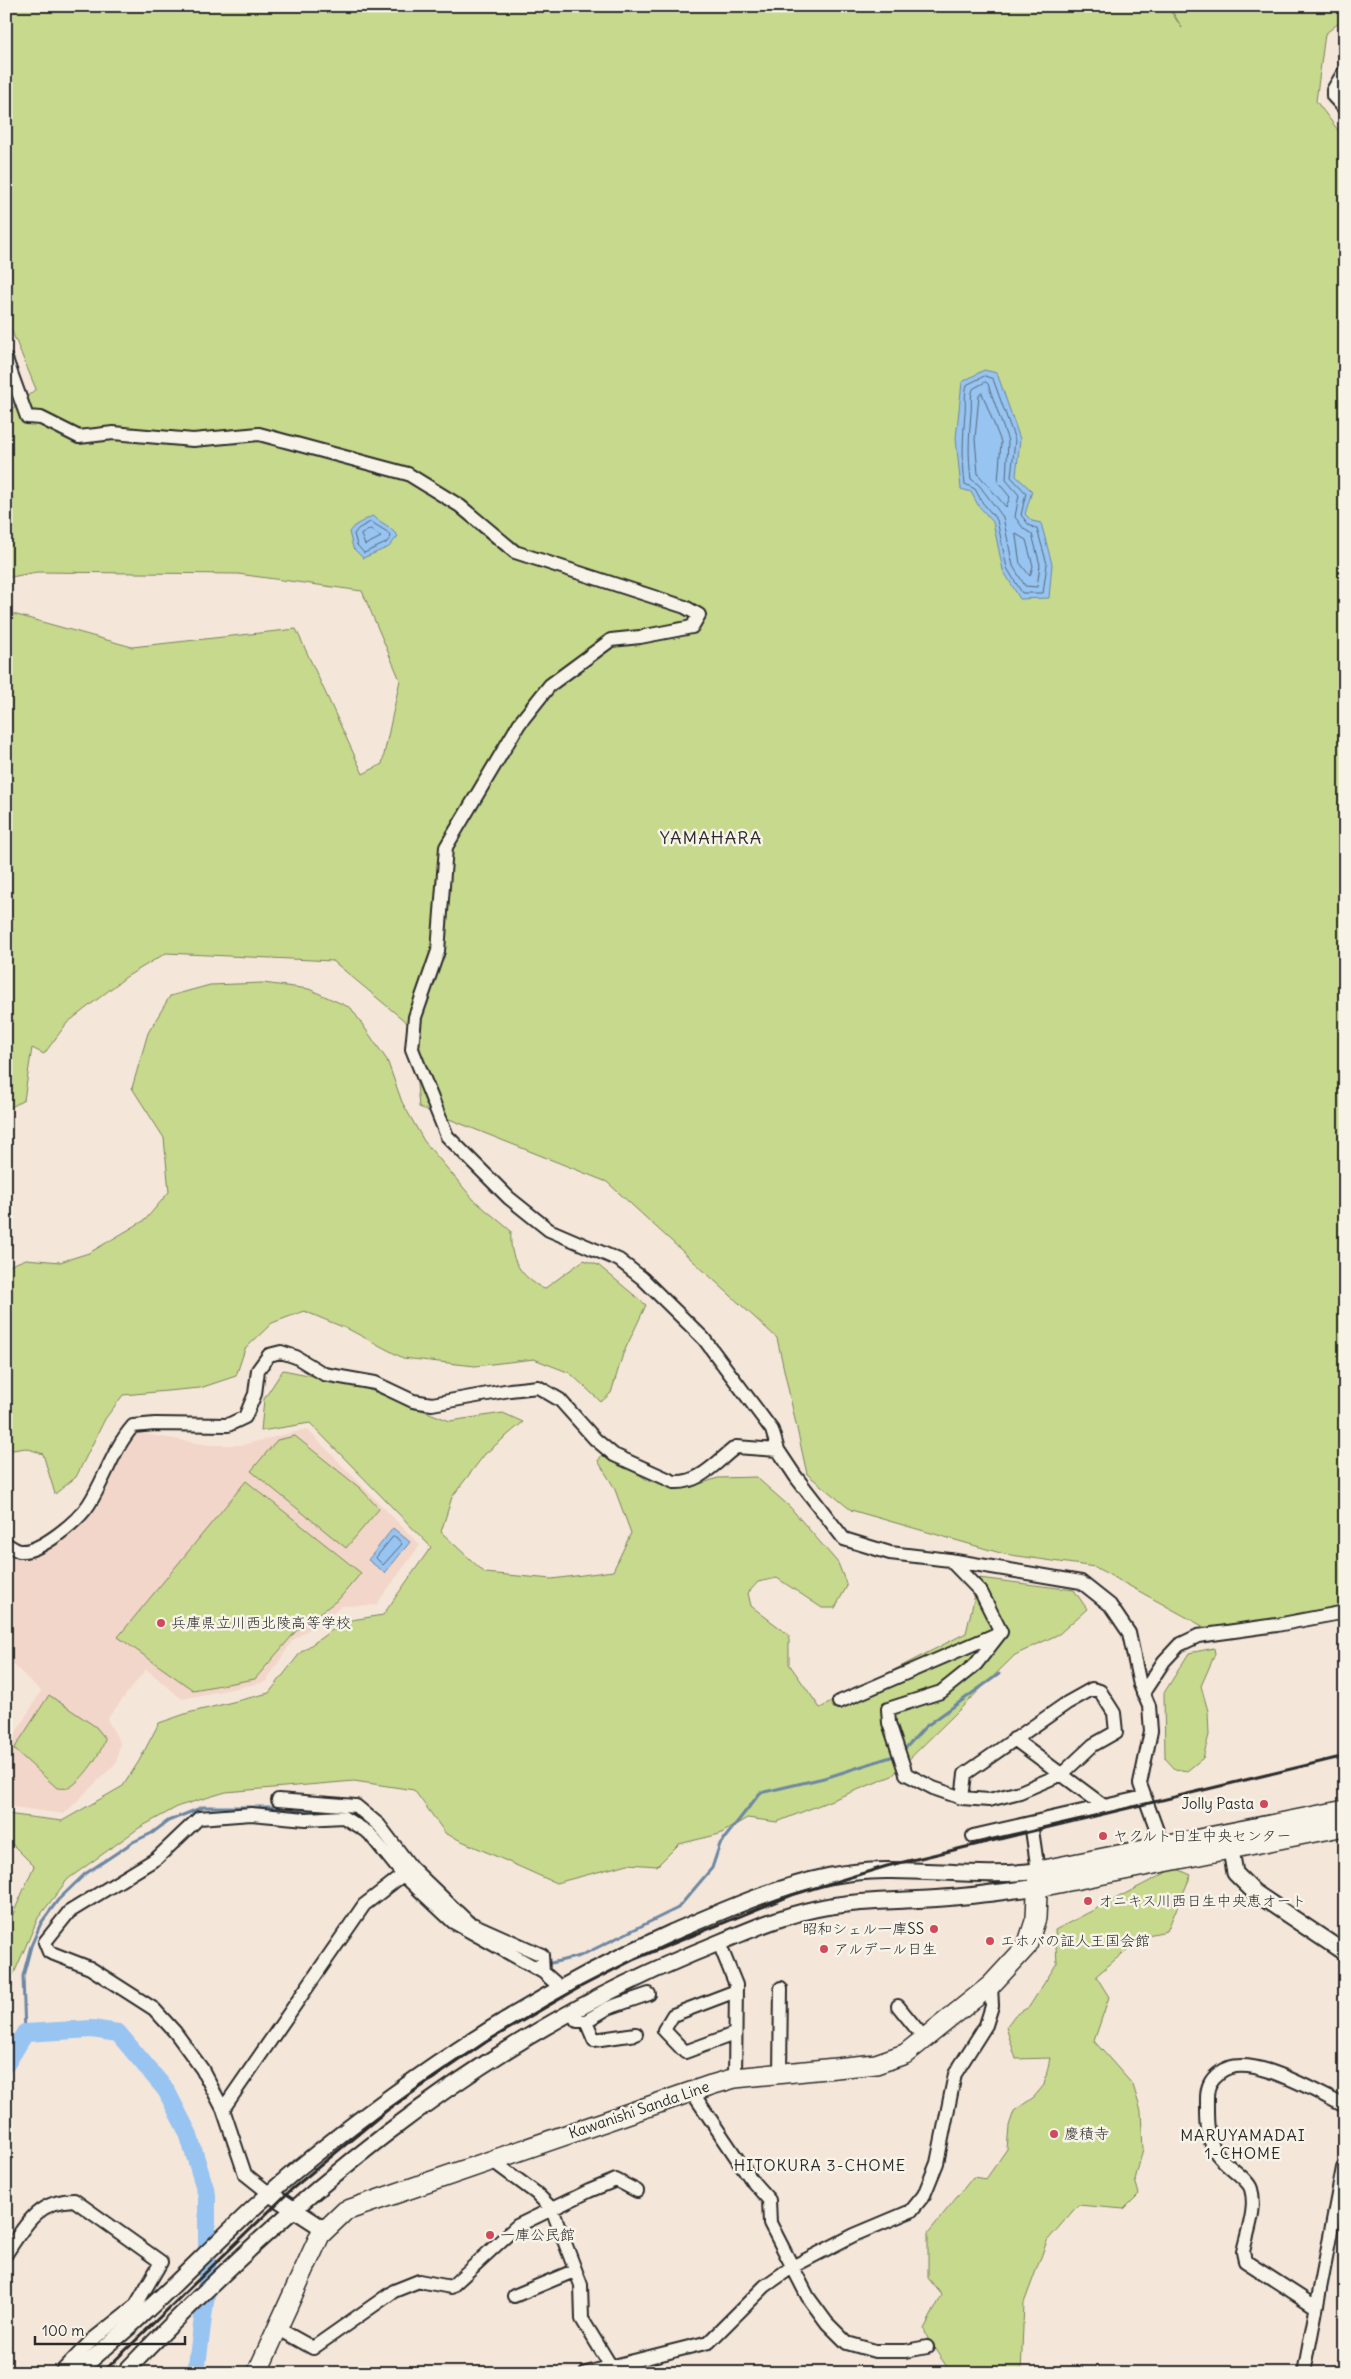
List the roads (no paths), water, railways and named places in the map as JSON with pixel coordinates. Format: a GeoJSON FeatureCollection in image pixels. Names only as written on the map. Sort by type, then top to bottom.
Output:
{"type":"FeatureCollection","features":[{"type":"Feature","properties":{"kind":"main road"},"geometry":{"type":"LineString","coordinates":[[1230,1841],[1345,1810]]}},
{"type":"Feature","properties":{"kind":"main road"},"geometry":{"type":"LineString","coordinates":[[1038,1879],[1230,1841],[1345,1826]]}},
{"type":"Feature","properties":{"kind":"main road","name":"Kawanishi Sanda Line"},"geometry":{"type":"LineString","coordinates":[[257,2373],[307,2261],[324,2229],[337,2216],[352,2208],[494,2162],[735,2078],[876,2064],[905,2054],[991,1985],[1027,1946],[1036,1918],[1038,1879]]}},
{"type":"Feature","properties":{"kind":"street"},"geometry":{"type":"LineString","coordinates":[[1345,70],[1333,90],[1333,96],[1345,109]]}},
{"type":"Feature","properties":{"kind":"street"},"geometry":{"type":"LineString","coordinates":[[6,359],[27,417],[42,418],[80,437],[113,433],[192,440],[259,434],[408,474],[460,506],[515,552],[685,607],[699,615],[692,627],[640,637],[611,640],[550,685],[519,724],[446,847],[438,951],[415,1017],[412,1049],[447,1136],[510,1198],[549,1230],[620,1260],[642,1278],[704,1339],[772,1430],[778,1450],[796,1477],[844,1539],[890,1554],[950,1560],[1081,1582],[1110,1606],[1129,1633],[1143,1693],[1149,1706],[1151,1732],[1140,1784],[1163,1854]]}},
{"type":"Feature","properties":{"kind":"street"},"geometry":{"type":"LineString","coordinates":[[6,1544],[20,1551],[31,1550],[54,1538],[71,1523],[89,1505],[120,1441],[133,1426],[155,1424],[228,1426],[245,1417],[255,1394],[258,1370],[269,1356],[281,1352],[296,1357],[324,1374],[374,1383],[413,1401],[432,1404],[538,1387],[560,1400],[595,1439],[614,1455],[674,1482],[684,1483],[700,1477],[736,1447],[778,1450]]}},
{"type":"Feature","properties":{"kind":"street"},"geometry":{"type":"LineString","coordinates":[[950,1560],[981,1592],[1001,1632]]}},
{"type":"Feature","properties":{"kind":"street"},"geometry":{"type":"LineString","coordinates":[[1143,1693],[1179,1645],[1198,1636],[1277,1625],[1345,1612]]}},
{"type":"Feature","properties":{"kind":"street"},"geometry":{"type":"LineString","coordinates":[[839,1702],[1001,1632]]}},
{"type":"Feature","properties":{"kind":"street"},"geometry":{"type":"LineString","coordinates":[[962,1798],[966,1774],[1066,1703],[1092,1689],[1100,1690],[1114,1713],[1116,1732],[1093,1745],[1062,1774],[1020,1792],[989,1800],[962,1798],[933,1788],[906,1774],[889,1723],[888,1709],[941,1692],[976,1664],[1001,1632]]}},
{"type":"Feature","properties":{"kind":"street"},"geometry":{"type":"LineString","coordinates":[[1014,1739],[1104,1806]]}},
{"type":"Feature","properties":{"kind":"street"},"geometry":{"type":"LineString","coordinates":[[973,1836],[1144,1797]]}},
{"type":"Feature","properties":{"kind":"street"},"geometry":{"type":"LineString","coordinates":[[278,1800],[356,1806],[379,1825],[407,1871]]}},
{"type":"Feature","properties":{"kind":"street"},"geometry":{"type":"LineString","coordinates":[[324,2229],[270,2194],[245,2174],[224,2109],[190,2051],[154,2009],[90,1968],[49,1952],[46,1942],[69,1912],[157,1858],[199,1818],[251,1814],[306,1819],[343,1818],[369,1833],[407,1871],[453,1922],[543,1972],[561,1988],[577,2021],[586,2020],[608,2008],[649,1994]]}},
{"type":"Feature","properties":{"kind":"street"},"geometry":{"type":"LineString","coordinates":[[1031,1822],[1038,1879]]}},
{"type":"Feature","properties":{"kind":"street"},"geometry":{"type":"LineString","coordinates":[[1230,1841],[1235,1873],[1254,1892],[1345,1953]]}},
{"type":"Feature","properties":{"kind":"street"},"geometry":{"type":"LineString","coordinates":[[77,2373],[154,2304],[270,2194],[346,2129],[400,2088],[467,2042],[561,1988],[615,1960],[696,1923],[812,1880],[854,1872],[883,1870],[1038,1879]]}},
{"type":"Feature","properties":{"kind":"street"},"geometry":{"type":"LineString","coordinates":[[224,2109],[364,1905],[407,1871]]}},
{"type":"Feature","properties":{"kind":"street"},"geometry":{"type":"LineString","coordinates":[[940,1898],[950,1887],[943,1874]]}},
{"type":"Feature","properties":{"kind":"street"},"geometry":{"type":"LineString","coordinates":[[124,2373],[152,2343],[246,2253],[348,2162],[406,2117],[477,2068],[571,2012],[669,1963],[774,1920],[814,1909],[876,1900],[940,1898],[1038,1879]]}},
{"type":"Feature","properties":{"kind":"street"},"geometry":{"type":"LineString","coordinates":[[719,1943],[736,1985],[735,2078]]}},
{"type":"Feature","properties":{"kind":"street"},"geometry":{"type":"LineString","coordinates":[[586,2373],[613,2370],[709,2342],[765,2286],[792,2267],[854,2235],[911,2210],[924,2195],[938,2162],[955,2074],[986,2025],[992,2006],[991,1985]]}},
{"type":"Feature","properties":{"kind":"street"},"geometry":{"type":"LineString","coordinates":[[780,1988],[780,2074]]}},
{"type":"Feature","properties":{"kind":"street"},"geometry":{"type":"LineString","coordinates":[[734,2034],[685,2052],[664,2030],[673,2015],[736,1991]]}},
{"type":"Feature","properties":{"kind":"street"},"geometry":{"type":"LineString","coordinates":[[898,2006],[924,2038]]}},
{"type":"Feature","properties":{"kind":"street"},"geometry":{"type":"LineString","coordinates":[[586,2020],[594,2040],[636,2034]]}},
{"type":"Feature","properties":{"kind":"street"},"geometry":{"type":"LineString","coordinates":[[1316,2307],[1246,2261],[1244,2252],[1253,2202],[1251,2186],[1215,2152],[1208,2130],[1207,2090],[1211,2080],[1224,2069],[1238,2064],[1258,2066],[1345,2106]]}},
{"type":"Feature","properties":{"kind":"street"},"geometry":{"type":"LineString","coordinates":[[692,2092],[753,2182],[769,2200],[770,2223],[808,2297],[827,2323],[847,2343],[875,2350],[906,2351],[927,2347]]}},
{"type":"Feature","properties":{"kind":"street"},"geometry":{"type":"LineString","coordinates":[[494,2162],[536,2193],[552,2209],[574,2271],[581,2285],[582,2319],[613,2370]]}},
{"type":"Feature","properties":{"kind":"street"},"geometry":{"type":"LineString","coordinates":[[1304,2373],[1342,2168],[1345,2168]]}},
{"type":"Feature","properties":{"kind":"street"},"geometry":{"type":"LineString","coordinates":[[277,2328],[313,2348],[394,2291],[419,2281],[451,2287],[517,2226],[552,2209],[616,2180],[637,2191]]}},
{"type":"Feature","properties":{"kind":"street"},"geometry":{"type":"LineString","coordinates":[[6,2254],[31,2218],[56,2200],[74,2200],[162,2262],[136,2305],[92,2340],[63,2373]]}},
{"type":"Feature","properties":{"kind":"street"},"geometry":{"type":"LineString","coordinates":[[514,2296],[574,2271]]}},
{"type":"Feature","properties":{"kind":"water"},"geometry":{"type":"Polygon","coordinates":[[[984,370],[997,373],[1020,439],[1016,476],[1032,491],[1025,514],[1032,521],[1041,523],[1052,564],[1049,598],[1020,599],[1003,570],[993,522],[978,505],[971,492],[961,489],[956,438],[962,382],[984,370]]]}},
{"type":"Feature","properties":{"kind":"water"},"geometry":{"type":"Polygon","coordinates":[[[372,516],[389,527],[398,536],[389,547],[363,558],[353,548],[349,532],[354,526],[372,516]]]}},
{"type":"Feature","properties":{"kind":"water"},"geometry":{"type":"Polygon","coordinates":[[[393,1528],[410,1542],[385,1573],[368,1560],[393,1528]]]}},
{"type":"Feature","properties":{"kind":"waterway"},"geometry":{"type":"LineString","coordinates":[[902,1752],[925,1727],[999,1674]]}},
{"type":"Feature","properties":{"kind":"waterway"},"geometry":{"type":"LineString","coordinates":[[547,1964],[580,1956],[678,1908],[712,1868],[720,1844],[760,1793],[828,1777],[897,1755]]}},
{"type":"Feature","properties":{"kind":"waterway"},"geometry":{"type":"LineString","coordinates":[[25,2033],[23,1976],[31,1946],[41,1923],[58,1900],[85,1874],[133,1842],[152,1833],[168,1821],[203,1807],[268,1807],[349,1812],[372,1829]]}},
{"type":"Feature","properties":{"kind":"waterway"},"geometry":{"type":"LineString","coordinates":[[6,2064],[25,2033],[92,2029],[118,2033],[166,2090],[188,2133],[207,2195],[207,2286],[196,2373]]}},
{"type":"Feature","properties":{"kind":"railway"},"geometry":{"type":"LineString","coordinates":[[102,2373],[292,2189],[386,2111],[486,2042],[582,1986],[635,1959],[792,1895],[887,1866],[1345,1756]]}},
{"type":"Feature","properties":{"kind":"place","name":"兵庫県立川西北陵高等学校"},"geometry":{"type":"Point","coordinates":[161,1623]}},
{"type":"Feature","properties":{"kind":"place","name":"Jolly Pasta"},"geometry":{"type":"Point","coordinates":[1264,1804]}},
{"type":"Feature","properties":{"kind":"place","name":"ヤクルト日生中央センター"},"geometry":{"type":"Point","coordinates":[1103,1836]}},
{"type":"Feature","properties":{"kind":"place","name":"オニキス川西日生中央恵オート"},"geometry":{"type":"Point","coordinates":[1088,1901]}},
{"type":"Feature","properties":{"kind":"place","name":"昭和シェル一庫SS"},"geometry":{"type":"Point","coordinates":[934,1929]}},
{"type":"Feature","properties":{"kind":"place","name":"エホバの証人王国会館"},"geometry":{"type":"Point","coordinates":[990,1941]}},
{"type":"Feature","properties":{"kind":"place","name":"アルデール日生"},"geometry":{"type":"Point","coordinates":[824,1949]}},
{"type":"Feature","properties":{"kind":"place","name":"慶積寺"},"geometry":{"type":"Point","coordinates":[1054,2134]}},
{"type":"Feature","properties":{"kind":"place","name":"一庫公民館"},"geometry":{"type":"Point","coordinates":[490,2235]}},
{"type":"Feature","properties":{"kind":"district","name":"YAMAHARA"},"geometry":{"type":"Point","coordinates":[711,838]}},
{"type":"Feature","properties":{"kind":"district","name":"MARUYAMADAI 1-CHOME"},"geometry":{"type":"Point","coordinates":[1243,2144]}},
{"type":"Feature","properties":{"kind":"district","name":"HITOKURA 3-CHOME"},"geometry":{"type":"Point","coordinates":[820,2165]}}]}
